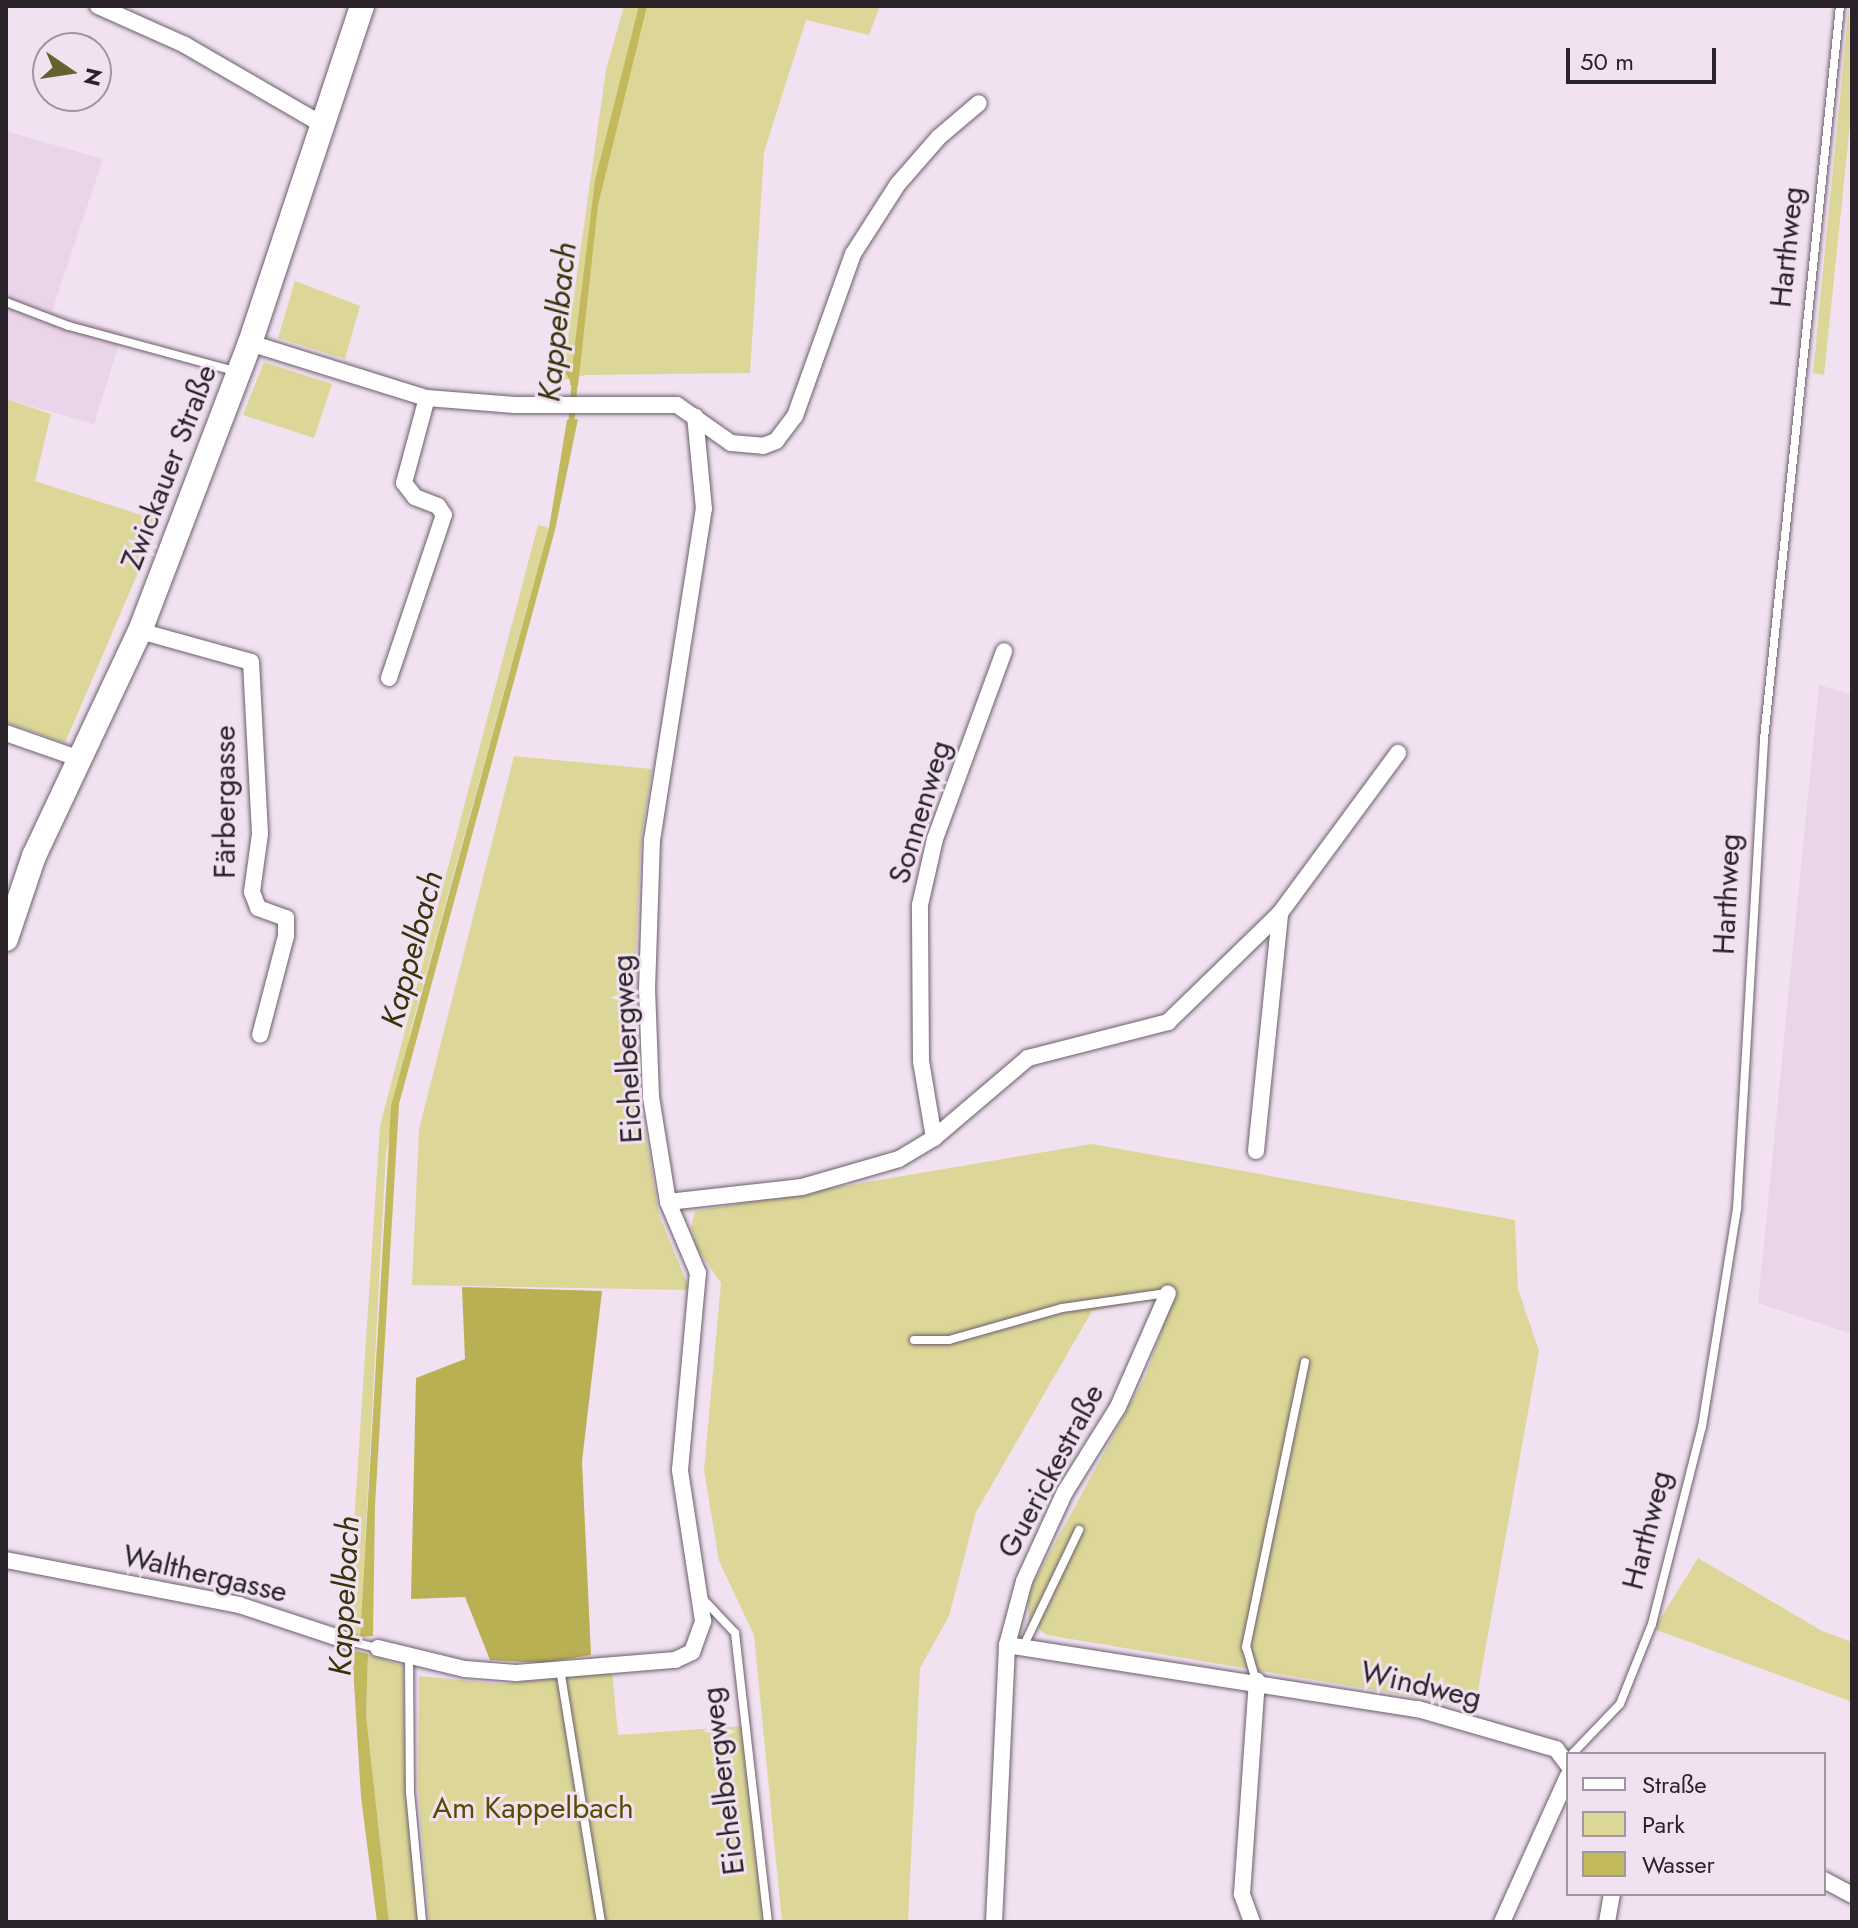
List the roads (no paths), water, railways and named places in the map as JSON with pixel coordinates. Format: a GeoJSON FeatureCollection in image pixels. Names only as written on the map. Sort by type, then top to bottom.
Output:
{"type":"FeatureCollection","features":[{"type":"Feature","properties":{"kind":"main road","name":"Zwickauer Straße"},"geometry":{"type":"LineString","coordinates":[[6,939],[34,856],[140,631],[239,372],[362,6]]}},
{"type":"Feature","properties":{"kind":"street"},"geometry":{"type":"LineString","coordinates":[[98,6],[173,39],[323,125]]}},
{"type":"Feature","properties":{"kind":"street"},"geometry":{"type":"LineString","coordinates":[[250,343],[427,398],[547,405],[600,402],[677,405],[731,443],[749,448],[776,441],[807,390],[853,254],[898,184],[979,103]]}},
{"type":"Feature","properties":{"kind":"street"},"geometry":{"type":"LineString","coordinates":[[389,678],[444,515],[438,506],[415,497],[404,483],[427,398]]}},
{"type":"Feature","properties":{"kind":"street","name":"Eichelbergweg"},"geometry":{"type":"LineString","coordinates":[[675,1660],[692,1652],[698,1641],[702,1597],[680,1470],[698,1273],[668,1202],[651,1097],[649,930],[652,840],[704,509],[695,416]]}},
{"type":"Feature","properties":{"kind":"street","name":"Färbergasse"},"geometry":{"type":"LineString","coordinates":[[140,631],[251,662],[260,834],[252,892],[258,908],[286,918],[286,936],[260,1035]]}},
{"type":"Feature","properties":{"kind":"street","name":"Sonnenweg"},"geometry":{"type":"LineString","coordinates":[[934,1138],[921,1061],[920,905],[935,839],[1004,651]]}},
{"type":"Feature","properties":{"kind":"street"},"geometry":{"type":"LineString","coordinates":[[6,733],[80,759]]}},
{"type":"Feature","properties":{"kind":"street"},"geometry":{"type":"LineString","coordinates":[[668,1202],[802,1187],[899,1159],[934,1138],[1028,1058],[1168,1022],[1280,913],[1398,753]]}},
{"type":"Feature","properties":{"kind":"street"},"geometry":{"type":"LineString","coordinates":[[1256,1151],[1280,913]]}},
{"type":"Feature","properties":{"kind":"street","name":"Guerickestraße"},"geometry":{"type":"LineString","coordinates":[[994,1922],[1015,1646],[1024,1581],[1065,1492],[1118,1407],[1168,1293]]}},
{"type":"Feature","properties":{"kind":"street","name":"Walthergasse"},"geometry":{"type":"LineString","coordinates":[[6,1560],[239,1605],[348,1641]]}},
{"type":"Feature","properties":{"kind":"street","name":"Windweg"},"geometry":{"type":"LineString","coordinates":[[1015,1646],[1257,1681],[1418,1709],[1556,1749],[1566,1757]]}},
{"type":"Feature","properties":{"kind":"street","name":"Walthergasse"},"geometry":{"type":"LineString","coordinates":[[378,1648],[409,1659],[491,1671],[675,1660]]}},
{"type":"Feature","properties":{"kind":"street"},"geometry":{"type":"LineString","coordinates":[[1252,1922],[1242,1894],[1257,1681]]}},
{"type":"Feature","properties":{"kind":"street"},"geometry":{"type":"LineString","coordinates":[[1502,1922],[1566,1780]]}},
{"type":"Feature","properties":{"kind":"street"},"geometry":{"type":"LineString","coordinates":[[1826,1881],[1852,1895]]}},
{"type":"Feature","properties":{"kind":"street"},"geometry":{"type":"LineString","coordinates":[[1607,1922],[1612,1896]]}},
{"type":"Feature","properties":{"kind":"lane","name":"Harthweg"},"geometry":{"type":"LineString","coordinates":[[1575,1752],[1620,1704],[1652,1624],[1702,1427],[1737,1209],[1764,739],[1840,6]]}},
{"type":"Feature","properties":{"kind":"lane"},"geometry":{"type":"LineString","coordinates":[[6,302],[69,326],[239,372]]}},
{"type":"Feature","properties":{"kind":"lane"},"geometry":{"type":"LineString","coordinates":[[914,1340],[949,1340],[1062,1308],[1168,1293]]}},
{"type":"Feature","properties":{"kind":"lane"},"geometry":{"type":"LineString","coordinates":[[1257,1681],[1246,1647],[1305,1362]]}},
{"type":"Feature","properties":{"kind":"lane"},"geometry":{"type":"LineString","coordinates":[[1015,1646],[1079,1530]]}},
{"type":"Feature","properties":{"kind":"lane","name":"Eichelbergweg"},"geometry":{"type":"LineString","coordinates":[[702,1597],[735,1633],[768,1922]]}},
{"type":"Feature","properties":{"kind":"lane","name":"Walthergasse"},"geometry":{"type":"LineString","coordinates":[[348,1641],[378,1648]]}},
{"type":"Feature","properties":{"kind":"lane"},"geometry":{"type":"LineString","coordinates":[[409,1659],[410,1792],[422,1922]]}},
{"type":"Feature","properties":{"kind":"lane"},"geometry":{"type":"LineString","coordinates":[[560,1668],[601,1922]]}},
{"type":"Feature","properties":{"kind":"water"},"geometry":{"type":"Polygon","coordinates":[[[639,6],[647,6],[598,205],[578,386],[570,385],[595,180],[639,6]]]}},
{"type":"Feature","properties":{"kind":"water"},"geometry":{"type":"Polygon","coordinates":[[[578,419],[555,530],[399,1104],[375,1506],[373,1636],[360,1637],[391,1106],[549,528],[567,420],[578,419]]]}},
{"type":"Feature","properties":{"kind":"water"},"geometry":{"type":"Polygon","coordinates":[[[352,1650],[368,1654],[366,1715],[389,1922],[377,1922],[361,1797],[352,1650]]]}},
{"type":"Feature","properties":{"kind":"waterway"},"geometry":{"type":"LineString","coordinates":[[555,346],[574,382]]}},
{"type":"Feature","properties":{"kind":"waterway","name":"Kappelbach"},"geometry":{"type":"LineString","coordinates":[[571,427],[575,378]]}},
{"type":"Feature","properties":{"kind":"park label","name":"Am Kappelbach"},"geometry":{"type":"Point","coordinates":[533,1808]}}]}
